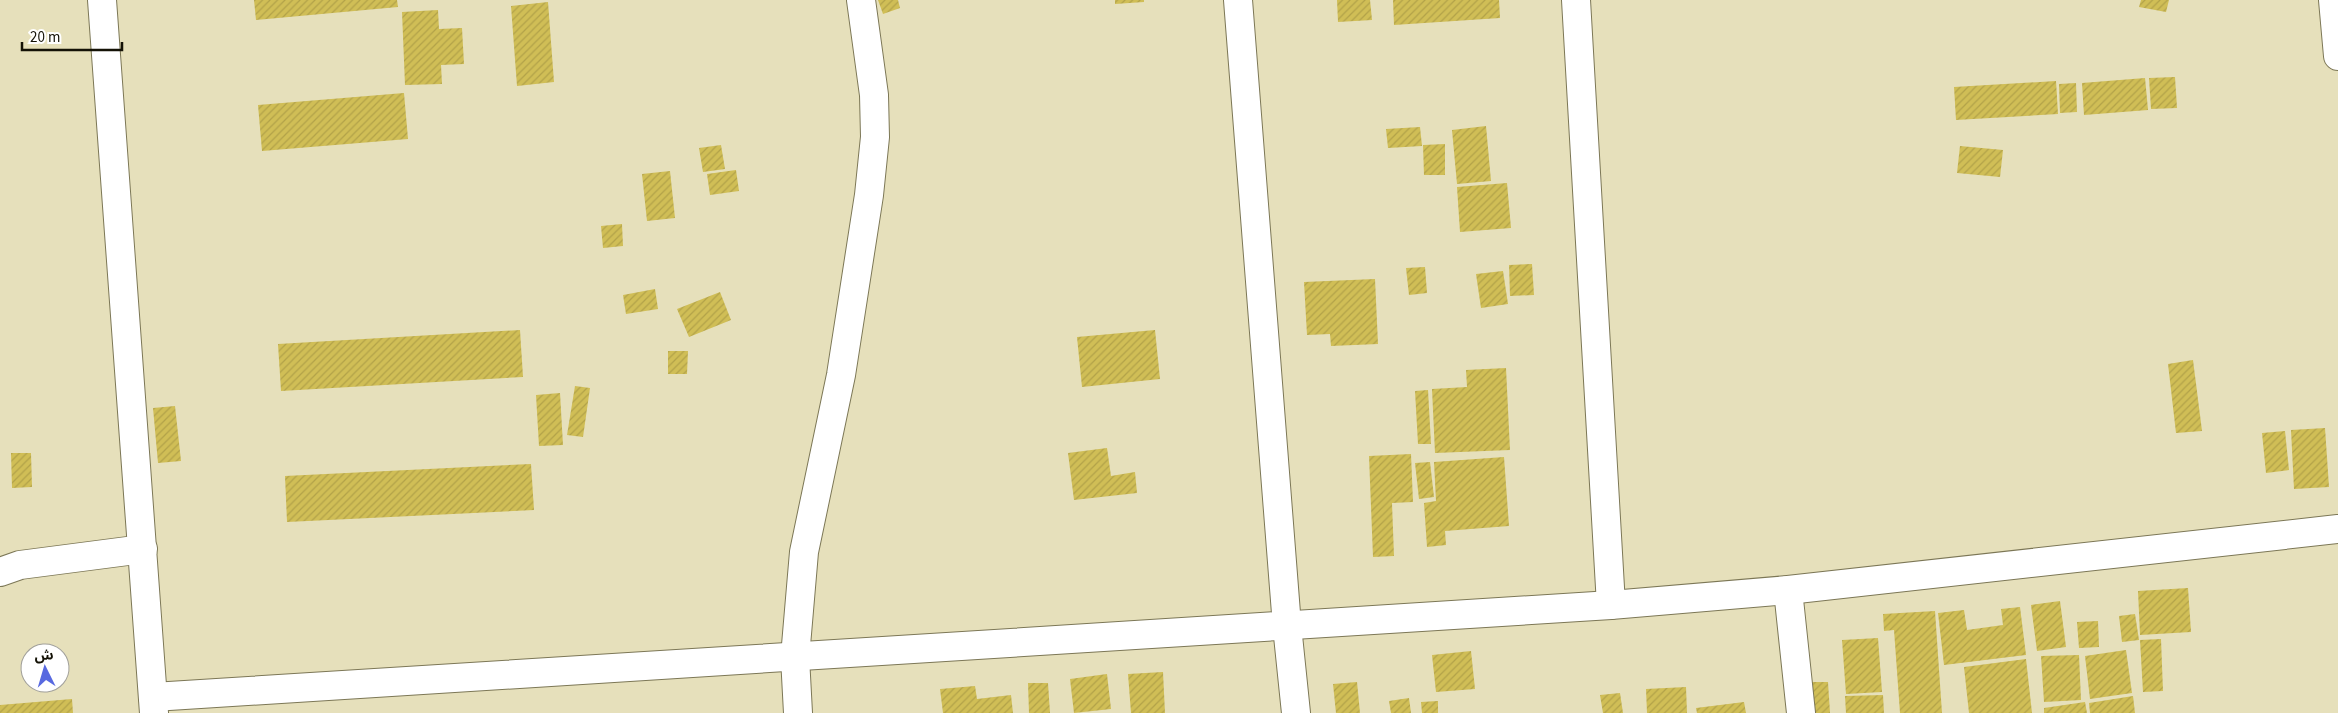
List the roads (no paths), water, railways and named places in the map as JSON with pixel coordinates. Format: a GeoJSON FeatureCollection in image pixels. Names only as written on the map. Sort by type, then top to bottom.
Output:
{"type":"FeatureCollection","features":[{"type":"Feature","properties":{"kind":"street"},"geometry":{"type":"LineString","coordinates":[[102,0],[154,705],[795,657],[1610,605],[1788,590],[2338,529]]}},
{"type":"Feature","properties":{"kind":"street"},"geometry":{"type":"LineString","coordinates":[[798,713],[795,657],[804,552],[841,375],[870,195],[875,137],[874,95],[861,0]]}},
{"type":"Feature","properties":{"kind":"street"},"geometry":{"type":"LineString","coordinates":[[1238,0],[1287,626],[1296,713]]}},
{"type":"Feature","properties":{"kind":"street"},"geometry":{"type":"LineString","coordinates":[[1576,0],[1610,605]]}},
{"type":"Feature","properties":{"kind":"street"},"geometry":{"type":"LineString","coordinates":[[2333,0],[2338,56]]}},
{"type":"Feature","properties":{"kind":"street"},"geometry":{"type":"LineString","coordinates":[[0,572],[20,566],[143,549]]}},
{"type":"Feature","properties":{"kind":"street"},"geometry":{"type":"LineString","coordinates":[[1788,590],[1801,713]]}}]}
